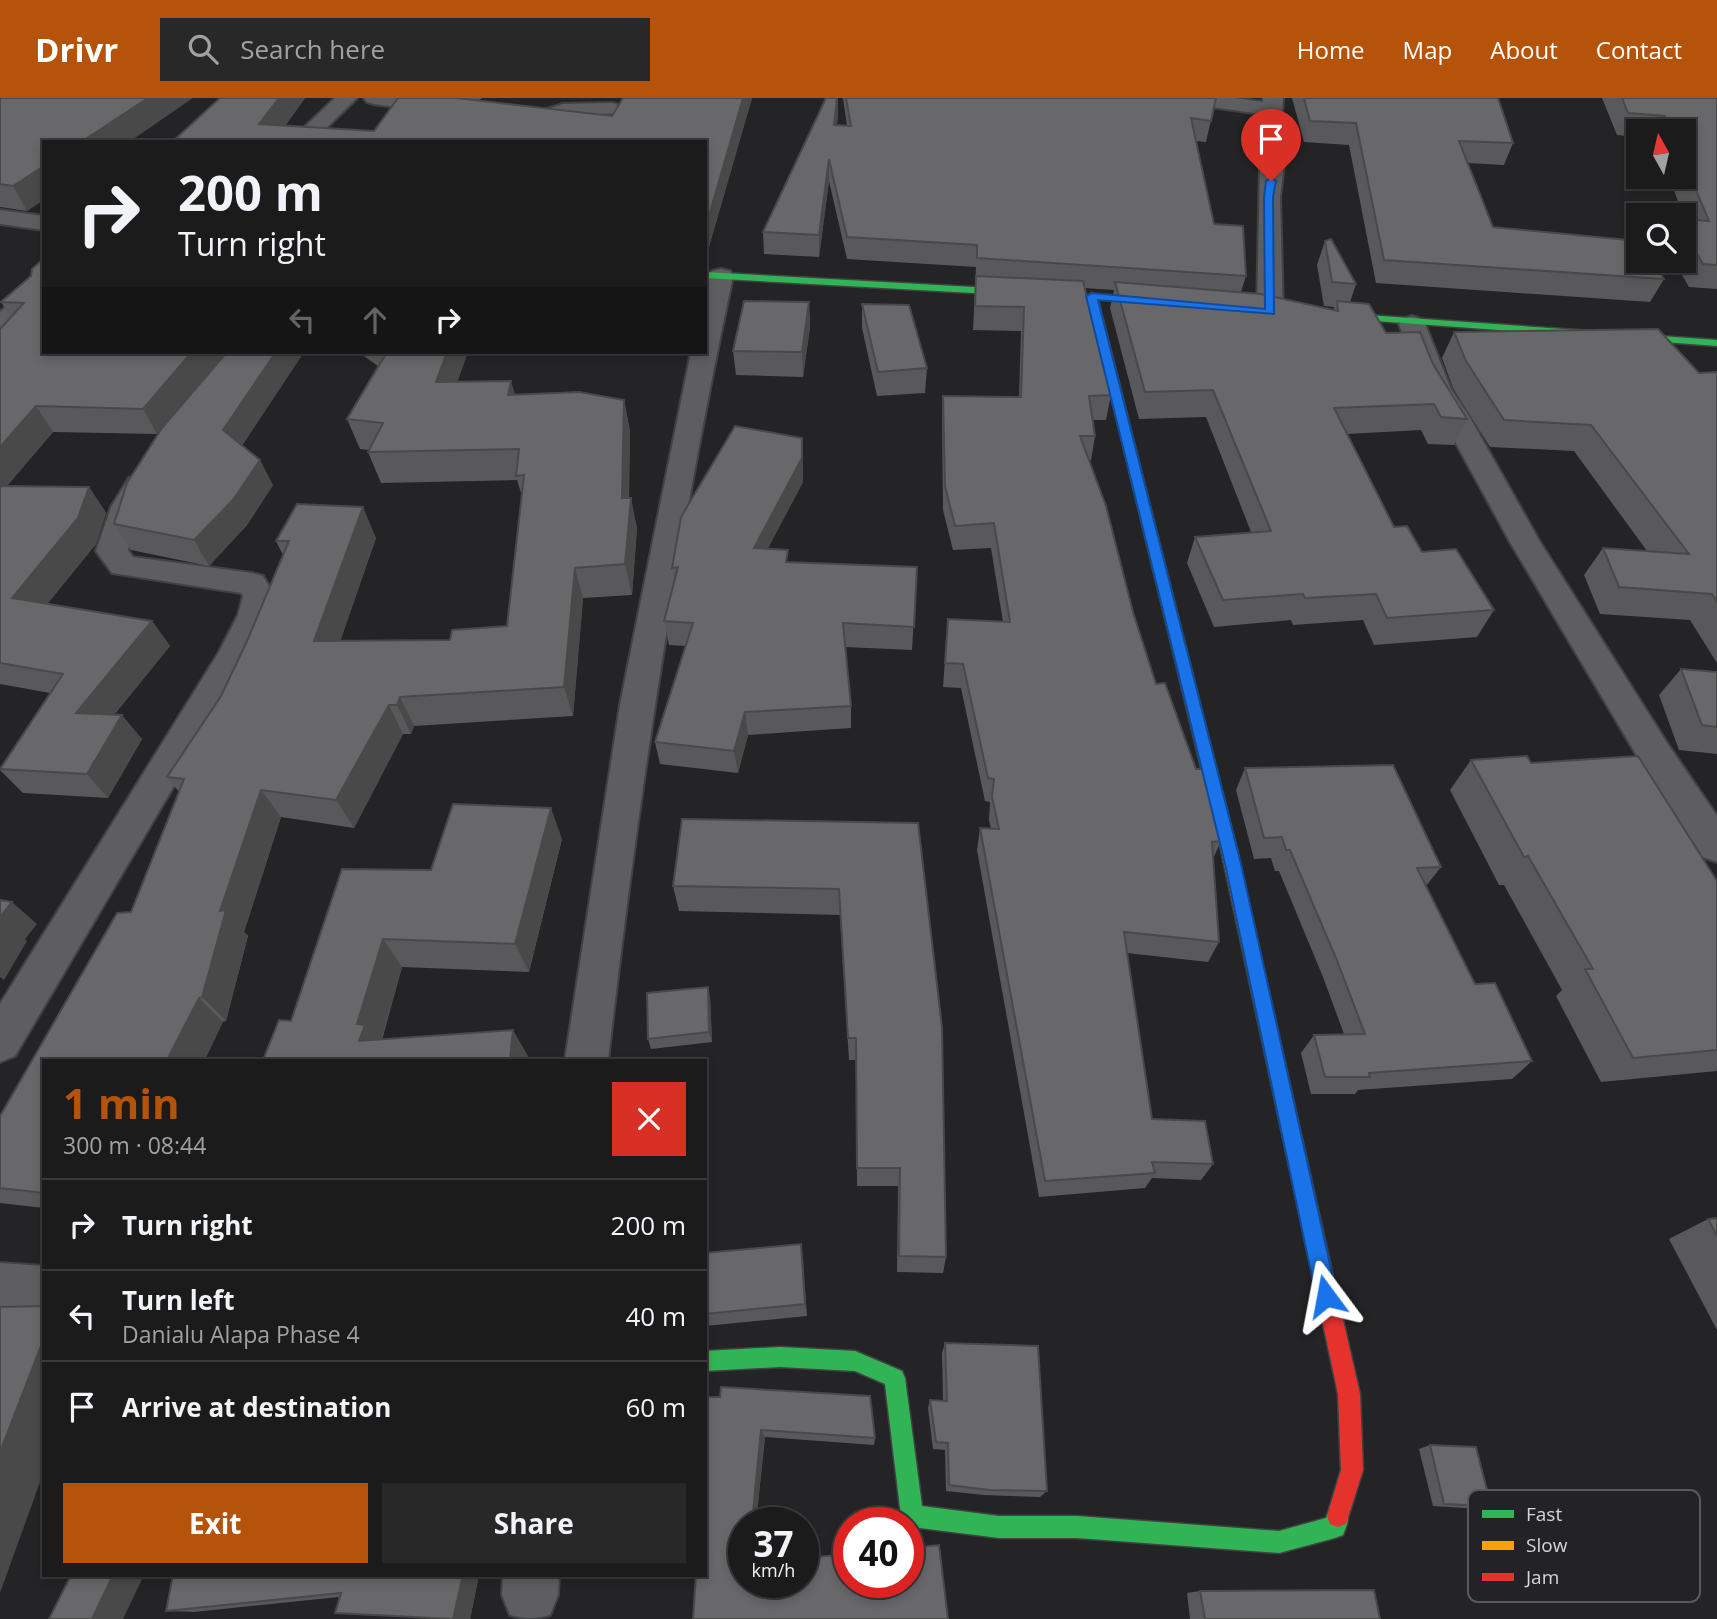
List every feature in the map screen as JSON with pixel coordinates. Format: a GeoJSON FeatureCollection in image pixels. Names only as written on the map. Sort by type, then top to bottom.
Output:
{"type":"FeatureCollection","features":[{"type":"Feature","properties":{"kind":"street"},"geometry":{"type":"LineString","coordinates":[[301,140],[346,98]]}},
{"type":"Feature","properties":{"kind":"street"},"geometry":{"type":"LineString","coordinates":[[374,98],[467,110]]}},
{"type":"Feature","properties":{"kind":"street"},"geometry":{"type":"LineString","coordinates":[[1191,98],[1272,103],[1273,165],[1269,197],[1270,312]]}},
{"type":"Feature","properties":{"kind":"street"},"geometry":{"type":"LineString","coordinates":[[490,113],[537,119],[563,110],[611,109]]}},
{"type":"Feature","properties":{"kind":"street"},"geometry":{"type":"LineString","coordinates":[[0,217],[42,223]]}},
{"type":"Feature","properties":{"kind":"street"},"geometry":{"type":"LineString","coordinates":[[707,331],[713,276],[1050,294]]}},
{"type":"Feature","properties":{"kind":"street"},"geometry":{"type":"LineString","coordinates":[[0,326],[42,287]]}},
{"type":"Feature","properties":{"kind":"street"},"geometry":{"type":"LineString","coordinates":[[707,1361],[780,1357],[855,1361],[895,1378],[912,1516],[999,1527],[1077,1527],[1279,1542],[1335,1527],[1352,1469],[1349,1394],[1233,864],[1092,296]]}},
{"type":"Feature","properties":{"kind":"street"},"geometry":{"type":"LineString","coordinates":[[1307,314],[1412,324],[1717,343]]}},
{"type":"Feature","properties":{"kind":"street"},"geometry":{"type":"LineString","coordinates":[[1412,324],[1437,389],[1455,416],[1525,542],[1656,756],[1715,838]]}},
{"type":"Feature","properties":{"kind":"street"},"geometry":{"type":"LineString","coordinates":[[586,1059],[610,870],[677,477],[704,354]]}},
{"type":"Feature","properties":{"kind":"street"},"geometry":{"type":"LineString","coordinates":[[0,1042],[234,655],[254,615],[259,596],[252,584],[210,576],[123,566],[113,551],[126,507],[155,460]]}},
{"type":"Feature","properties":{"kind":"street"},"geometry":{"type":"LineString","coordinates":[[0,1287],[42,1290]]}},
{"type":"Feature","properties":{"kind":"building"},"geometry":{"type":"Polygon","coordinates":[[[0,98],[148,98],[84,140],[42,140],[42,167],[13,186],[0,184],[0,98]]]}},
{"type":"Feature","properties":{"kind":"building"},"geometry":{"type":"Polygon","coordinates":[[[220,98],[279,98],[259,124],[374,131],[398,98],[457,98],[612,116],[623,98],[743,98],[707,223],[707,140],[174,140],[220,98]]]}},
{"type":"Feature","properties":{"kind":"building"},"geometry":{"type":"Polygon","coordinates":[[[826,98],[837,98],[834,125],[851,126],[846,98],[1216,98],[1211,121],[1191,118],[1214,224],[1243,226],[1246,276],[977,258],[977,245],[847,237],[829,159],[819,235],[763,232],[826,98]]]}},
{"type":"Feature","properties":{"kind":"building"},"geometry":{"type":"Polygon","coordinates":[[[1304,98],[1498,98],[1513,143],[1459,141],[1493,227],[1626,240],[1626,273],[1660,273],[1664,279],[1384,260],[1356,123],[1310,121],[1304,98]]]}},
{"type":"Feature","properties":{"kind":"building"},"geometry":{"type":"Polygon","coordinates":[[[1622,98],[1717,98],[1717,265],[1703,264],[1696,252],[1696,220],[1709,221],[1696,189],[1696,119],[1666,119],[1665,116],[1628,113],[1622,98]]]}},
{"type":"Feature","properties":{"kind":"building"},"geometry":{"type":"Polygon","coordinates":[[[1331,239],[1356,284],[1332,282],[1325,241],[1331,239]]]}},
{"type":"Feature","properties":{"kind":"building"},"geometry":{"type":"Polygon","coordinates":[[[42,260],[42,354],[190,354],[143,409],[36,406],[0,447],[0,329],[24,303],[1,302],[31,276],[32,269],[42,260]]]}},
{"type":"Feature","properties":{"kind":"building"},"geometry":{"type":"Polygon","coordinates":[[[976,276],[1083,281],[1111,395],[1089,396],[1095,436],[1080,436],[1106,506],[1133,612],[1156,684],[1165,683],[1196,769],[1203,769],[1221,841],[1212,842],[1219,942],[1124,932],[1152,1119],[1205,1121],[1213,1164],[1152,1162],[1155,1173],[1045,1181],[980,828],[999,829],[992,797],[994,779],[988,778],[963,664],[945,663],[948,619],[1010,622],[994,523],[955,526],[945,486],[943,396],[1021,397],[1024,307],[975,306],[976,276]]]}},
{"type":"Feature","properties":{"kind":"building"},"geometry":{"type":"Polygon","coordinates":[[[1115,282],[1261,294],[1338,311],[1337,301],[1369,304],[1386,333],[1420,332],[1433,364],[1467,419],[1441,417],[1434,404],[1334,408],[1394,527],[1407,526],[1422,552],[1456,549],[1494,610],[1387,618],[1376,594],[1305,598],[1303,594],[1223,600],[1195,537],[1271,531],[1213,390],[1145,392],[1115,282]]]}},
{"type":"Feature","properties":{"kind":"building"},"geometry":{"type":"Polygon","coordinates":[[[744,301],[809,302],[802,352],[733,351],[744,301]]]}},
{"type":"Feature","properties":{"kind":"building"},"geometry":{"type":"Polygon","coordinates":[[[862,304],[909,305],[927,368],[878,372],[862,304]]]}},
{"type":"Feature","properties":{"kind":"building"},"geometry":{"type":"Polygon","coordinates":[[[1658,329],[1699,373],[1717,372],[1717,602],[1712,594],[1619,587],[1603,548],[1689,554],[1591,425],[1504,420],[1466,361],[1454,332],[1658,329]]]}},
{"type":"Feature","properties":{"kind":"building"},"geometry":{"type":"Polygon","coordinates":[[[225,354],[275,354],[223,430],[260,460],[233,500],[194,540],[114,524],[127,483],[162,428],[225,354]]]}},
{"type":"Feature","properties":{"kind":"building"},"geometry":{"type":"Polygon","coordinates":[[[386,354],[446,354],[436,382],[511,381],[508,395],[579,392],[624,400],[622,498],[631,498],[625,564],[575,568],[564,687],[400,697],[397,705],[389,705],[336,800],[261,790],[220,911],[226,910],[202,997],[199,998],[168,1059],[42,1059],[42,1193],[0,1188],[0,1116],[117,913],[131,912],[184,779],[167,777],[221,696],[289,541],[276,541],[297,504],[363,507],[314,641],[450,640],[452,630],[507,626],[524,475],[516,476],[519,449],[368,452],[383,423],[347,419],[386,354]]]}},
{"type":"Feature","properties":{"kind":"building"},"geometry":{"type":"Polygon","coordinates":[[[735,426],[802,438],[802,458],[754,548],[788,550],[786,562],[917,567],[914,627],[843,623],[851,706],[745,712],[734,751],[655,742],[693,623],[664,621],[678,567],[672,568],[681,517],[735,426]]]}},
{"type":"Feature","properties":{"kind":"building"},"geometry":{"type":"Polygon","coordinates":[[[0,486],[89,487],[78,518],[12,598],[152,621],[76,713],[122,715],[87,774],[0,769],[63,674],[0,663],[0,486]]]}},
{"type":"Feature","properties":{"kind":"building"},"geometry":{"type":"Polygon","coordinates":[[[1681,669],[1717,672],[1717,727],[1702,725],[1681,669]]]}},
{"type":"Feature","properties":{"kind":"building"},"geometry":{"type":"Polygon","coordinates":[[[1527,756],[1531,763],[1638,756],[1717,881],[1717,1050],[1633,1058],[1585,969],[1593,969],[1528,856],[1524,857],[1471,760],[1527,756]]]}},
{"type":"Feature","properties":{"kind":"building"},"geometry":{"type":"Polygon","coordinates":[[[1393,765],[1441,867],[1417,868],[1475,984],[1495,983],[1532,1061],[1369,1073],[1370,1077],[1325,1077],[1314,1035],[1365,1034],[1290,850],[1286,850],[1282,837],[1264,838],[1245,768],[1393,765]]]}},
{"type":"Feature","properties":{"kind":"building"},"geometry":{"type":"Polygon","coordinates":[[[453,804],[551,808],[515,944],[383,939],[357,1024],[365,1025],[359,1041],[513,1030],[510,1059],[263,1059],[279,1020],[291,1021],[342,869],[431,870],[453,804]]]}},
{"type":"Feature","properties":{"kind":"building"},"geometry":{"type":"Polygon","coordinates":[[[682,819],[918,823],[942,1027],[946,1257],[899,1256],[900,1168],[857,1168],[856,1038],[848,1038],[839,889],[673,886],[682,819]]]}},
{"type":"Feature","properties":{"kind":"building"},"geometry":{"type":"Polygon","coordinates":[[[0,900],[12,902],[0,917],[0,900]]]}},
{"type":"Feature","properties":{"kind":"building"},"geometry":{"type":"Polygon","coordinates":[[[708,987],[709,1032],[648,1039],[647,993],[708,987]]]}},
{"type":"Feature","properties":{"kind":"building"},"geometry":{"type":"Polygon","coordinates":[[[1717,1218],[1717,1236],[1708,1219],[1717,1218]]]}},
{"type":"Feature","properties":{"kind":"building"},"geometry":{"type":"Polygon","coordinates":[[[801,1244],[805,1304],[707,1314],[707,1253],[801,1244]]]}},
{"type":"Feature","properties":{"kind":"building"},"geometry":{"type":"Polygon","coordinates":[[[42,1306],[42,1343],[0,1452],[0,1307],[42,1306]]]}},
{"type":"Feature","properties":{"kind":"building"},"geometry":{"type":"Polygon","coordinates":[[[945,1343],[1038,1346],[1047,1491],[989,1490],[949,1485],[948,1443],[936,1442],[930,1400],[947,1401],[945,1343]]]}},
{"type":"Feature","properties":{"kind":"building"},"geometry":{"type":"Polygon","coordinates":[[[721,1387],[870,1396],[875,1438],[761,1430],[753,1507],[728,1507],[728,1598],[819,1598],[819,1557],[833,1555],[833,1598],[924,1598],[924,1546],[939,1545],[948,1619],[693,1619],[696,1577],[707,1577],[707,1397],[720,1397],[721,1387]]]}},
{"type":"Feature","properties":{"kind":"building"},"geometry":{"type":"Polygon","coordinates":[[[1430,1445],[1476,1447],[1487,1490],[1468,1490],[1468,1505],[1444,1504],[1430,1445]]]}},
{"type":"Feature","properties":{"kind":"building"},"geometry":{"type":"Polygon","coordinates":[[[70,1577],[112,1577],[92,1619],[49,1619],[70,1577]]]}},
{"type":"Feature","properties":{"kind":"building"},"geometry":{"type":"Polygon","coordinates":[[[173,1577],[463,1577],[453,1619],[335,1613],[341,1593],[166,1611],[173,1577]]]}},
{"type":"Feature","properties":{"kind":"building"},"geometry":{"type":"Polygon","coordinates":[[[1374,1590],[1380,1619],[1205,1619],[1200,1591],[1374,1590]]]}},
{"type":"Feature","properties":{"kind":"traffic: fast"},"geometry":{"type":"LineString","coordinates":[[707,275],[1028,293]]}},
{"type":"Feature","properties":{"kind":"traffic: fast"},"geometry":{"type":"LineString","coordinates":[[1092,296],[1229,850]]}},
{"type":"Feature","properties":{"kind":"traffic: fast"},"geometry":{"type":"LineString","coordinates":[[1325,315],[1717,343]]}},
{"type":"Feature","properties":{"kind":"traffic: fast"},"geometry":{"type":"LineString","coordinates":[[707,1361],[780,1357],[855,1361],[895,1378],[912,1516],[999,1527],[1077,1527],[1279,1542],[1335,1527],[1338,1516]]}},
{"type":"Feature","properties":{"kind":"traffic: slow"},"geometry":{"type":"LineString","coordinates":[[1229,850],[1320,1263]]}},
{"type":"Feature","properties":{"kind":"traffic: jam"},"geometry":{"type":"LineString","coordinates":[[1320,1263],[1349,1394],[1352,1470],[1338,1516]]}},
{"type":"Feature","properties":{"kind":"route"},"geometry":{"type":"LineString","coordinates":[[1271,181],[1270,312],[1092,296],[1233,864],[1326,1296]]}}]}
